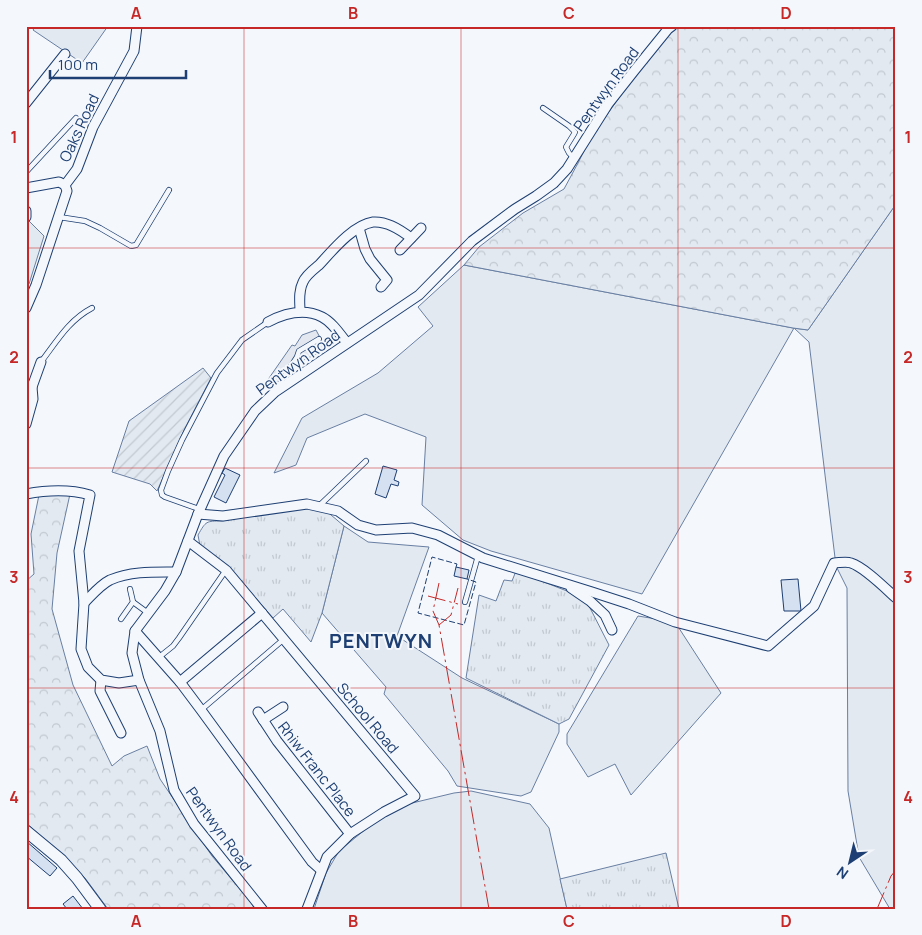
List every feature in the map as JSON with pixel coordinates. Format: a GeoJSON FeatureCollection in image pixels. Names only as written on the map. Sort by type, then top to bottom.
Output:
{"type":"FeatureCollection","features":[{"type":"Feature","properties":{"kind":"main road"},"geometry":{"type":"LineString","coordinates":[[26,831],[61,860],[100,909]]}},
{"type":"Feature","properties":{"kind":"street","name":"Oaks Road"},"geometry":{"type":"LineString","coordinates":[[65,185],[77,169],[93,128],[134,51],[137,26]]}},
{"type":"Feature","properties":{"kind":"street","name":"Pentwyn Road"},"geometry":{"type":"LineString","coordinates":[[262,909],[194,824],[174,790],[160,731],[138,680],[132,653],[135,631],[165,591],[176,572],[199,512],[224,456],[255,411],[275,392],[419,295],[472,241],[554,183],[567,169],[608,104],[672,26]]}},
{"type":"Feature","properties":{"kind":"street"},"geometry":{"type":"LineString","coordinates":[[26,103],[65,54]]}},
{"type":"Feature","properties":{"kind":"street"},"geometry":{"type":"LineString","coordinates":[[26,188],[59,182],[65,185],[67,190],[36,285],[26,308]]}},
{"type":"Feature","properties":{"kind":"street"},"geometry":{"type":"LineString","coordinates":[[26,211],[26,216]]}},
{"type":"Feature","properties":{"kind":"street"},"geometry":{"type":"LineString","coordinates":[[300,312],[300,292],[304,280],[340,243],[363,225],[373,222],[384,223],[399,229],[411,238]]}},
{"type":"Feature","properties":{"kind":"street"},"geometry":{"type":"LineString","coordinates":[[359,228],[370,259],[387,280],[382,287]]}},
{"type":"Feature","properties":{"kind":"street"},"geometry":{"type":"LineString","coordinates":[[400,250],[421,228]]}},
{"type":"Feature","properties":{"kind":"street"},"geometry":{"type":"LineString","coordinates":[[268,322],[280,315],[293,312],[308,312],[323,317],[347,343]]}},
{"type":"Feature","properties":{"kind":"street"},"geometry":{"type":"LineString","coordinates":[[26,424],[34,400],[29,386],[42,362]]}},
{"type":"Feature","properties":{"kind":"street"},"geometry":{"type":"LineString","coordinates":[[26,494],[69,491],[90,495],[79,551],[84,603],[81,649],[88,667],[101,680],[119,683],[138,680]]}},
{"type":"Feature","properties":{"kind":"street"},"geometry":{"type":"LineString","coordinates":[[199,512],[223,516],[307,504],[338,511],[358,525],[376,530],[412,528],[438,535],[483,558],[629,604],[675,622],[768,646],[814,606],[834,563],[850,562],[880,582],[896,598]]}},
{"type":"Feature","properties":{"kind":"street","name":"School Road"},"geometry":{"type":"LineString","coordinates":[[188,540],[226,570],[415,796],[384,812],[350,834],[327,857],[307,909]]}},
{"type":"Feature","properties":{"kind":"street"},"geometry":{"type":"LineString","coordinates":[[526,571],[530,575],[572,588],[590,601],[604,616],[612,630]]}},
{"type":"Feature","properties":{"kind":"street"},"geometry":{"type":"LineString","coordinates":[[84,603],[109,581],[127,575],[148,572],[176,572]]}},
{"type":"Feature","properties":{"kind":"street"},"geometry":{"type":"LineString","coordinates":[[180,682],[262,613]]}},
{"type":"Feature","properties":{"kind":"street"},"geometry":{"type":"LineString","coordinates":[[135,631],[180,682],[312,862],[321,870]]}},
{"type":"Feature","properties":{"kind":"street"},"geometry":{"type":"LineString","coordinates":[[101,680],[100,691],[120,733]]}},
{"type":"Feature","properties":{"kind":"street","name":"Rhiw Franc Place"},"geometry":{"type":"LineString","coordinates":[[283,707],[260,716],[277,741],[350,834]]}},
{"type":"Feature","properties":{"kind":"lane"},"geometry":{"type":"LineString","coordinates":[[543,108],[569,126],[574,132],[566,147],[574,158]]}},
{"type":"Feature","properties":{"kind":"lane"},"geometry":{"type":"LineString","coordinates":[[26,172],[76,118]]}},
{"type":"Feature","properties":{"kind":"lane"},"geometry":{"type":"LineString","coordinates":[[58,216],[85,221],[131,246],[136,245],[169,190]]}},
{"type":"Feature","properties":{"kind":"lane"},"geometry":{"type":"LineString","coordinates":[[42,362],[73,320],[92,308]]}},
{"type":"Feature","properties":{"kind":"lane"},"geometry":{"type":"LineString","coordinates":[[199,512],[162,495],[168,471],[217,373],[242,340],[268,322]]}},
{"type":"Feature","properties":{"kind":"lane"},"geometry":{"type":"LineString","coordinates":[[275,392],[299,351],[319,339]]}},
{"type":"Feature","properties":{"kind":"lane"},"geometry":{"type":"LineString","coordinates":[[318,507],[366,460]]}},
{"type":"Feature","properties":{"kind":"lane"},"geometry":{"type":"LineString","coordinates":[[465,602],[478,556]]}},
{"type":"Feature","properties":{"kind":"lane"},"geometry":{"type":"LineString","coordinates":[[158,658],[173,646],[226,570]]}},
{"type":"Feature","properties":{"kind":"lane"},"geometry":{"type":"LineString","coordinates":[[130,589],[133,602],[148,613]]}},
{"type":"Feature","properties":{"kind":"lane"},"geometry":{"type":"LineString","coordinates":[[121,619],[133,602]]}},
{"type":"Feature","properties":{"kind":"lane"},"geometry":{"type":"LineString","coordinates":[[201,710],[284,639]]}},
{"type":"Feature","properties":{"kind":"green space"},"geometry":{"type":"Polygon","coordinates":[[[36,26],[108,26],[82,63],[33,30],[36,26]]]}},
{"type":"Feature","properties":{"kind":"green space"},"geometry":{"type":"Polygon","coordinates":[[[679,26],[896,26],[896,204],[808,330],[464,265],[479,247],[523,213],[564,189],[591,137],[636,74],[670,33],[679,26]]]}},
{"type":"Feature","properties":{"kind":"green space"},"geometry":{"type":"Polygon","coordinates":[[[896,204],[896,909],[890,909],[859,857],[848,791],[847,588],[836,566],[809,342],[794,328],[808,330],[896,204]]]}},
{"type":"Feature","properties":{"kind":"green space"},"geometry":{"type":"Polygon","coordinates":[[[26,220],[44,236],[29,284],[26,285],[26,220]]]}},
{"type":"Feature","properties":{"kind":"green space"},"geometry":{"type":"Polygon","coordinates":[[[464,265],[794,328],[642,594],[491,551],[463,540],[422,505],[426,437],[365,414],[307,438],[296,465],[274,473],[302,418],[378,373],[433,326],[418,307],[464,265]]]}},
{"type":"Feature","properties":{"kind":"green space"},"geometry":{"type":"Polygon","coordinates":[[[203,368],[211,378],[185,428],[157,491],[150,484],[112,472],[129,421],[203,368]]]}},
{"type":"Feature","properties":{"kind":"green space"},"geometry":{"type":"Polygon","coordinates":[[[70,494],[57,553],[52,609],[73,685],[112,766],[124,756],[147,746],[160,779],[212,856],[255,909],[108,909],[85,878],[26,823],[26,581],[34,574],[31,534],[39,495],[70,494]]]}},
{"type":"Feature","properties":{"kind":"green space"},"geometry":{"type":"Polygon","coordinates":[[[298,506],[324,509],[344,526],[322,613],[311,642],[283,609],[273,618],[228,566],[200,546],[198,535],[205,524],[209,522],[298,506]]]}},
{"type":"Feature","properties":{"kind":"green space"},"geometry":{"type":"Polygon","coordinates":[[[344,526],[368,542],[429,547],[397,636],[462,678],[559,724],[559,732],[531,792],[521,796],[457,786],[448,771],[384,694],[386,687],[322,613],[344,526]]]}},
{"type":"Feature","properties":{"kind":"green space"},"geometry":{"type":"Polygon","coordinates":[[[516,571],[572,593],[589,606],[609,645],[569,719],[559,724],[466,678],[479,595],[496,601],[504,580],[512,581],[516,571]]]}},
{"type":"Feature","properties":{"kind":"green space"},"geometry":{"type":"Polygon","coordinates":[[[638,616],[675,622],[721,693],[631,795],[615,764],[588,777],[567,744],[567,734],[638,616]]]}},
{"type":"Feature","properties":{"kind":"green space"},"geometry":{"type":"Polygon","coordinates":[[[471,791],[530,804],[549,828],[567,909],[314,909],[326,873],[339,851],[372,824],[408,804],[471,791]]]}},
{"type":"Feature","properties":{"kind":"green space"},"geometry":{"type":"Polygon","coordinates":[[[666,853],[679,909],[567,909],[560,879],[666,853]]]}},
{"type":"Feature","properties":{"kind":"shaded area"},"geometry":{"type":"Polygon","coordinates":[[[316,330],[326,349],[296,364],[290,373],[273,387],[267,381],[292,345],[295,346],[302,335],[316,330]]]}},
{"type":"Feature","properties":{"kind":"building"},"geometry":{"type":"Polygon","coordinates":[[[383,466],[397,470],[394,480],[399,482],[398,486],[391,484],[386,498],[375,494],[383,466]]]}},
{"type":"Feature","properties":{"kind":"building"},"geometry":{"type":"Polygon","coordinates":[[[225,468],[240,475],[226,503],[214,497],[225,475],[222,473],[225,468]]]}},
{"type":"Feature","properties":{"kind":"building"},"geometry":{"type":"Polygon","coordinates":[[[456,567],[469,570],[467,579],[454,576],[456,567]]]}},
{"type":"Feature","properties":{"kind":"building"},"geometry":{"type":"Polygon","coordinates":[[[798,579],[801,611],[784,611],[781,580],[798,579]]]}},
{"type":"Feature","properties":{"kind":"building"},"geometry":{"type":"Polygon","coordinates":[[[26,841],[57,868],[50,876],[26,856],[26,841]]]}},
{"type":"Feature","properties":{"kind":"building"},"geometry":{"type":"Polygon","coordinates":[[[73,896],[83,909],[67,909],[63,904],[73,896]]]}},
{"type":"Feature","properties":{"kind":"fence"},"geometry":{"type":"LineString","coordinates":[[456,567],[457,564],[432,557],[418,613],[464,625],[476,582],[467,579]]}},
{"type":"Feature","properties":{"kind":"power"},"geometry":{"type":"LineString","coordinates":[[439,583],[433,611],[439,625],[489,909]]}},
{"type":"Feature","properties":{"kind":"power"},"geometry":{"type":"LineString","coordinates":[[439,625],[451,615],[458,588]]}},
{"type":"Feature","properties":{"kind":"power"},"geometry":{"type":"LineString","coordinates":[[428,596],[458,604]]}},
{"type":"Feature","properties":{"kind":"power"},"geometry":{"type":"LineString","coordinates":[[877,909],[891,876],[896,870]]}},
{"type":"Feature","properties":{"kind":"district","name":"PENTWYN"},"geometry":{"type":"Point","coordinates":[381,640]}}]}
